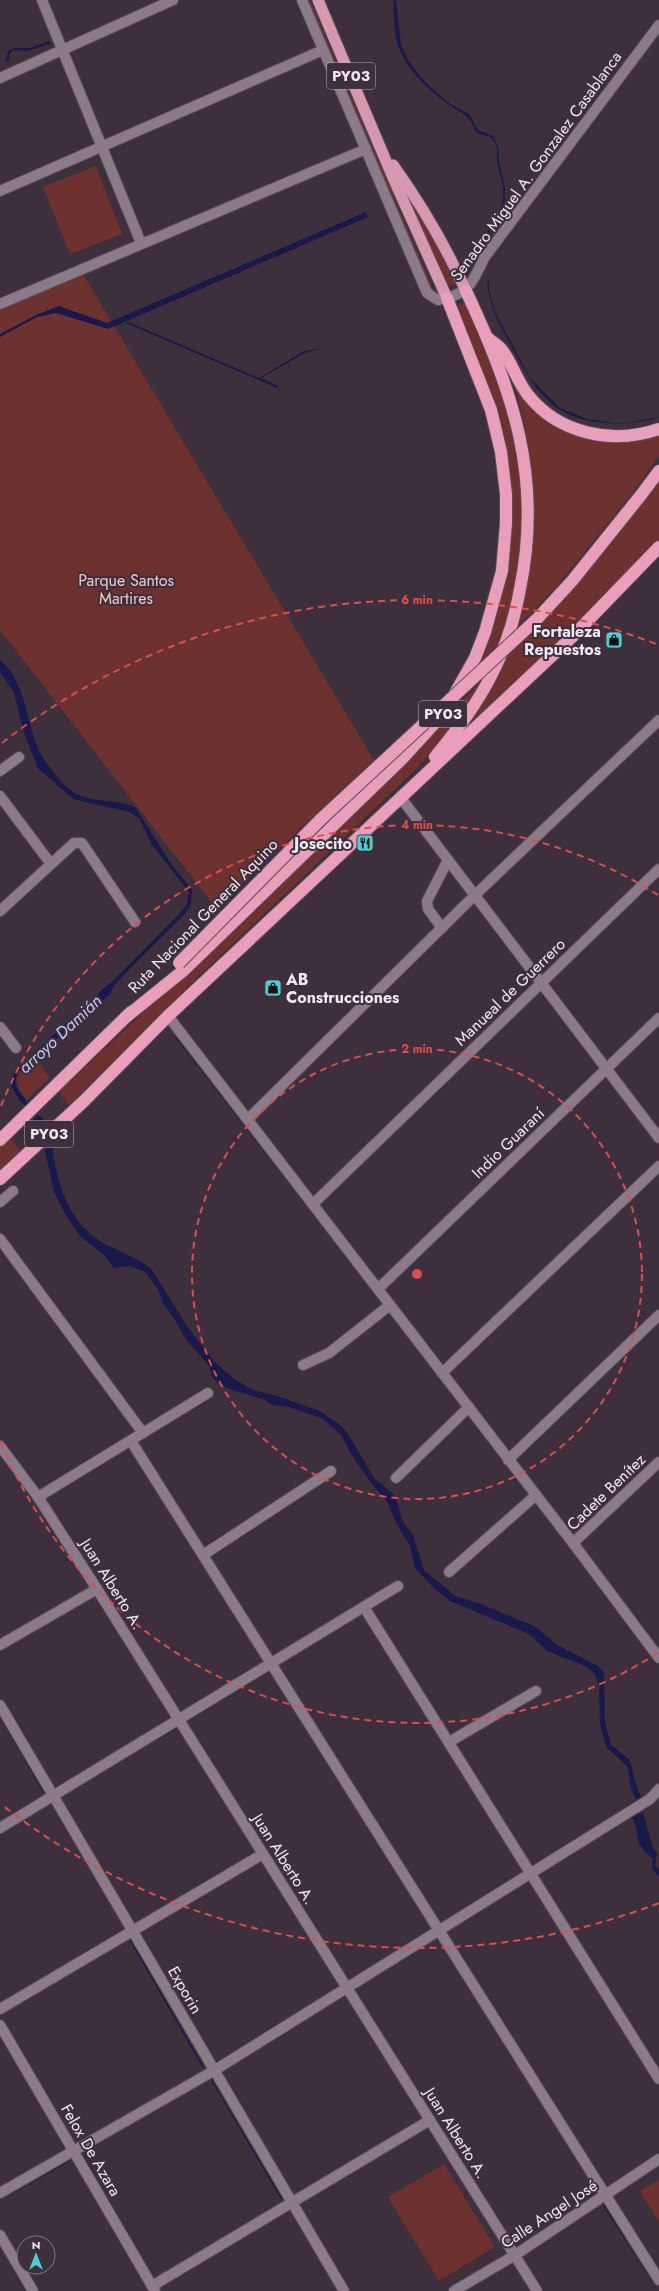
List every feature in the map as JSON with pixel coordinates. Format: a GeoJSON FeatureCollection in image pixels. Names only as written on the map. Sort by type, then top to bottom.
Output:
{"type":"FeatureCollection","features":[{"type":"Feature","properties":{"kind":"highway","name":"PY03"},"geometry":{"type":"LineString","coordinates":[[126,1017],[184,970],[402,760],[444,713],[475,658],[487,625],[502,571],[506,523],[506,494],[501,452],[490,410],[447,298],[394,180],[384,153],[318,0]]}},
{"type":"Feature","properties":{"kind":"highway","name":"PY03"},"geometry":{"type":"LineString","coordinates":[[384,153],[420,205],[450,257],[487,337],[514,409],[525,466],[529,510],[523,576],[508,634],[493,672],[466,718],[404,795]]}},
{"type":"Feature","properties":{"kind":"highway"},"geometry":{"type":"LineString","coordinates":[[487,337],[501,350],[528,394],[540,407],[559,420],[580,430],[604,436],[634,435],[659,429]]}},
{"type":"Feature","properties":{"kind":"highway","name":"Ruta Nacional General Aquino"},"geometry":{"type":"LineString","coordinates":[[0,1140],[180,963],[320,820],[537,619],[572,580],[659,471]]}},
{"type":"Feature","properties":{"kind":"highway","name":"PY03"},"geometry":{"type":"LineString","coordinates":[[0,1179],[84,1101],[168,1016],[573,636],[659,547]]}},
{"type":"Feature","properties":{"kind":"street"},"geometry":{"type":"LineString","coordinates":[[42,0],[141,243]]}},
{"type":"Feature","properties":{"kind":"street"},"geometry":{"type":"LineString","coordinates":[[0,78],[173,0]]}},
{"type":"Feature","properties":{"kind":"street"},"geometry":{"type":"LineString","coordinates":[[302,0],[427,293],[438,300],[447,298]]}},
{"type":"Feature","properties":{"kind":"street","name":"Senadro Miguel A. Gonzalez Casablanca"},"geometry":{"type":"LineString","coordinates":[[447,298],[466,291],[472,284],[484,258],[659,25]]}},
{"type":"Feature","properties":{"kind":"street"},"geometry":{"type":"LineString","coordinates":[[0,191],[324,50]]}},
{"type":"Feature","properties":{"kind":"street"},"geometry":{"type":"LineString","coordinates":[[0,304],[366,149]]}},
{"type":"Feature","properties":{"kind":"street"},"geometry":{"type":"LineString","coordinates":[[248,1119],[475,895],[659,720]]}},
{"type":"Feature","properties":{"kind":"street"},"geometry":{"type":"LineString","coordinates":[[0,771],[19,757]]}},
{"type":"Feature","properties":{"kind":"street"},"geometry":{"type":"LineString","coordinates":[[404,795],[448,860],[659,1138]]}},
{"type":"Feature","properties":{"kind":"street"},"geometry":{"type":"LineString","coordinates":[[0,796],[51,864]]}},
{"type":"Feature","properties":{"kind":"street"},"geometry":{"type":"LineString","coordinates":[[0,911],[74,843],[82,844],[135,922]]}},
{"type":"Feature","properties":{"kind":"street"},"geometry":{"type":"LineString","coordinates":[[442,928],[428,908],[427,901],[448,860]]}},
{"type":"Feature","properties":{"kind":"street","name":"Manueal de Guerrero"},"geometry":{"type":"LineString","coordinates":[[313,1204],[659,869]]}},
{"type":"Feature","properties":{"kind":"street"},"geometry":{"type":"LineString","coordinates":[[168,1016],[469,1407],[659,1658]]}},
{"type":"Feature","properties":{"kind":"street","name":"Indio Guaraní"},"geometry":{"type":"LineString","coordinates":[[378,1289],[659,1018]]}},
{"type":"Feature","properties":{"kind":"street"},"geometry":{"type":"LineString","coordinates":[[0,1027],[16,1048]]}},
{"type":"Feature","properties":{"kind":"street"},"geometry":{"type":"LineString","coordinates":[[442,1372],[659,1166]]}},
{"type":"Feature","properties":{"kind":"street"},"geometry":{"type":"LineString","coordinates":[[0,1202],[12,1191]]}},
{"type":"Feature","properties":{"kind":"street"},"geometry":{"type":"LineString","coordinates":[[0,1239],[143,1433]]}},
{"type":"Feature","properties":{"kind":"street"},"geometry":{"type":"LineString","coordinates":[[303,1365],[329,1353],[390,1305]]}},
{"type":"Feature","properties":{"kind":"street"},"geometry":{"type":"LineString","coordinates":[[508,1460],[659,1315]]}},
{"type":"Feature","properties":{"kind":"street"},"geometry":{"type":"LineString","coordinates":[[38,1497],[208,1393]]}},
{"type":"Feature","properties":{"kind":"street"},"geometry":{"type":"LineString","coordinates":[[396,1478],[469,1407]]}},
{"type":"Feature","properties":{"kind":"street"},"geometry":{"type":"LineString","coordinates":[[131,1441],[659,2280]]}},
{"type":"Feature","properties":{"kind":"street","name":"Juan Alberto A."},"geometry":{"type":"LineString","coordinates":[[0,1446],[38,1497],[98,1589],[537,2291]]}},
{"type":"Feature","properties":{"kind":"street","name":"Cadete Benítez"},"geometry":{"type":"LineString","coordinates":[[573,1543],[659,1462]]}},
{"type":"Feature","properties":{"kind":"street"},"geometry":{"type":"LineString","coordinates":[[203,1556],[331,1470]]}},
{"type":"Feature","properties":{"kind":"street"},"geometry":{"type":"LineString","coordinates":[[449,1572],[535,1496]]}},
{"type":"Feature","properties":{"kind":"street"},"geometry":{"type":"LineString","coordinates":[[0,1828],[398,1586]]}},
{"type":"Feature","properties":{"kind":"street"},"geometry":{"type":"LineString","coordinates":[[0,1645],[98,1589]]}},
{"type":"Feature","properties":{"kind":"street"},"geometry":{"type":"LineString","coordinates":[[364,1607],[659,2079]]}},
{"type":"Feature","properties":{"kind":"street"},"geometry":{"type":"LineString","coordinates":[[449,1742],[536,1692]]}},
{"type":"Feature","properties":{"kind":"street","name":"Exporin"},"geometry":{"type":"LineString","coordinates":[[0,1705],[344,2291]]}},
{"type":"Feature","properties":{"kind":"street"},"geometry":{"type":"LineString","coordinates":[[0,2193],[215,2070],[348,1989],[650,1799],[659,1789]]}},
{"type":"Feature","properties":{"kind":"street"},"geometry":{"type":"LineString","coordinates":[[0,2009],[263,1854]]}},
{"type":"Feature","properties":{"kind":"street","name":"Felox De Azara"},"geometry":{"type":"LineString","coordinates":[[0,2025],[154,2288]]}},
{"type":"Feature","properties":{"kind":"street"},"geometry":{"type":"LineString","coordinates":[[154,2288],[430,2120]]}},
{"type":"Feature","properties":{"kind":"street","name":"Calle Angel José"},"geometry":{"type":"LineString","coordinates":[[454,2291],[515,2255],[659,2159]]}},
{"type":"Feature","properties":{"kind":"street"},"geometry":{"type":"LineString","coordinates":[[0,2235],[33,2291]]}},
{"type":"Feature","properties":{"kind":"green space"},"geometry":{"type":"Polygon","coordinates":[[[307,0],[310,0],[434,291],[431,291],[307,0]]]}},
{"type":"Feature","properties":{"kind":"green space"},"geometry":{"type":"Polygon","coordinates":[[[96,166],[122,234],[70,254],[43,187],[96,166]]]}},
{"type":"Feature","properties":{"kind":"green space"},"geometry":{"type":"Polygon","coordinates":[[[412,202],[455,278],[456,283],[453,286],[445,283],[411,205],[412,202]]]}},
{"type":"Feature","properties":{"kind":"green space","name":"Parque Santos Martires"},"geometry":{"type":"Polygon","coordinates":[[[80,269],[374,760],[216,908],[0,630],[0,302],[80,269]]]}},
{"type":"Feature","properties":{"kind":"green space"},"geometry":{"type":"Polygon","coordinates":[[[461,303],[467,306],[506,403],[519,460],[522,495],[523,533],[513,597],[498,645],[477,665],[496,614],[506,577],[510,496],[456,308],[461,303]]]}},
{"type":"Feature","properties":{"kind":"green space"},"geometry":{"type":"Polygon","coordinates":[[[513,383],[562,427],[659,434],[659,455],[632,494],[557,586],[517,627],[523,604],[531,559],[533,537],[533,491],[524,421],[513,383]]]}},
{"type":"Feature","properties":{"kind":"green space"},"geometry":{"type":"Polygon","coordinates":[[[659,482],[659,540],[592,612],[471,724],[508,656],[570,593],[659,482]]]}},
{"type":"Feature","properties":{"kind":"green space"},"geometry":{"type":"Polygon","coordinates":[[[485,678],[438,746],[414,771],[199,976],[69,1105],[59,1092],[388,781],[485,678]]]}},
{"type":"Feature","properties":{"kind":"green space"},"geometry":{"type":"Polygon","coordinates":[[[37,1059],[49,1078],[27,1100],[18,1086],[18,1076],[24,1068],[37,1059]]]}},
{"type":"Feature","properties":{"kind":"green space"},"geometry":{"type":"Polygon","coordinates":[[[10,1138],[21,1151],[0,1170],[0,1147],[10,1138]]]}},
{"type":"Feature","properties":{"kind":"green space"},"geometry":{"type":"Polygon","coordinates":[[[444,2164],[495,2247],[439,2281],[388,2197],[444,2164]]]}},
{"type":"Feature","properties":{"kind":"green space"},"geometry":{"type":"Polygon","coordinates":[[[659,2180],[659,2222],[640,2191],[659,2180]]]}},
{"type":"Feature","properties":{"kind":"water"},"geometry":{"type":"Polygon","coordinates":[[[393,0],[396,0],[401,44],[408,60],[424,81],[450,104],[469,114],[478,130],[493,136],[498,146],[499,161],[505,188],[505,199],[496,224],[474,253],[473,249],[495,222],[503,197],[503,188],[496,146],[493,139],[478,133],[468,118],[436,95],[417,77],[403,57],[398,45],[394,23],[393,0]]]}},
{"type":"Feature","properties":{"kind":"water"},"geometry":{"type":"Polygon","coordinates":[[[49,41],[51,44],[27,51],[13,50],[9,55],[9,61],[5,62],[9,50],[15,48],[30,48],[49,41]]]}},
{"type":"Feature","properties":{"kind":"water"},"geometry":{"type":"Polygon","coordinates":[[[366,212],[368,217],[108,329],[56,313],[37,317],[0,337],[0,334],[36,315],[59,306],[107,323],[366,212]]]}},
{"type":"Feature","properties":{"kind":"water"},"geometry":{"type":"Polygon","coordinates":[[[487,281],[489,281],[489,291],[496,314],[530,378],[560,408],[587,419],[616,423],[595,422],[569,415],[551,403],[544,396],[537,388],[525,371],[502,329],[492,306],[488,290],[487,281]]]}},
{"type":"Feature","properties":{"kind":"water"},"geometry":{"type":"Polygon","coordinates":[[[128,322],[259,378],[304,351],[323,348],[305,353],[261,378],[278,386],[277,388],[126,323],[128,322]]]}},
{"type":"Feature","properties":{"kind":"water"},"geometry":{"type":"Polygon","coordinates":[[[659,417],[648,420],[626,423],[659,417]]]}},
{"type":"Feature","properties":{"kind":"water"},"geometry":{"type":"Polygon","coordinates":[[[0,660],[15,677],[40,753],[63,783],[72,791],[87,798],[122,803],[136,808],[169,861],[192,890],[191,904],[185,914],[123,976],[114,986],[110,994],[88,1014],[71,1025],[42,1053],[18,1072],[16,1076],[17,1088],[26,1100],[22,1104],[9,1083],[17,1069],[67,1022],[81,1014],[95,1000],[101,990],[114,980],[181,912],[187,904],[189,892],[152,845],[139,818],[129,812],[73,799],[38,768],[24,733],[14,693],[0,672],[0,660]]]}},
{"type":"Feature","properties":{"kind":"water"},"geometry":{"type":"Polygon","coordinates":[[[175,1037],[176,1037],[379,1300],[175,1037]]]}},
{"type":"Feature","properties":{"kind":"water"},"geometry":{"type":"Polygon","coordinates":[[[38,1115],[49,1124],[38,1134],[29,1123],[38,1115]]]}},
{"type":"Feature","properties":{"kind":"water"},"geometry":{"type":"Polygon","coordinates":[[[52,1143],[61,1188],[74,1216],[95,1238],[137,1259],[152,1270],[187,1326],[214,1361],[234,1379],[253,1390],[274,1395],[318,1410],[339,1424],[348,1434],[374,1478],[392,1493],[396,1499],[403,1522],[413,1535],[424,1570],[455,1596],[481,1604],[536,1627],[557,1645],[598,1666],[604,1673],[605,1722],[611,1745],[630,1760],[641,1797],[636,1800],[630,1785],[628,1767],[607,1748],[600,1724],[599,1686],[595,1674],[585,1666],[547,1651],[529,1634],[450,1601],[436,1590],[415,1568],[410,1546],[397,1525],[388,1503],[369,1480],[351,1454],[342,1436],[323,1419],[289,1407],[272,1405],[265,1400],[221,1386],[212,1377],[210,1367],[185,1338],[174,1318],[164,1305],[157,1288],[145,1272],[130,1266],[114,1268],[103,1254],[80,1236],[65,1214],[54,1192],[45,1150],[52,1143]]]}},
{"type":"Feature","properties":{"kind":"water"},"geometry":{"type":"Polygon","coordinates":[[[0,1717],[45,1793],[44,1794],[0,1717]]]}},
{"type":"Feature","properties":{"kind":"water"},"geometry":{"type":"Polygon","coordinates":[[[643,1813],[653,1848],[657,1853],[655,1865],[659,1870],[659,1877],[652,1869],[653,1859],[640,1845],[636,1827],[631,1817],[643,1813]]]}},
{"type":"Feature","properties":{"kind":"water"},"geometry":{"type":"Polygon","coordinates":[[[131,1940],[204,2067],[203,2068],[130,1941],[131,1940]]]}},
{"type":"Feature","properties":{"kind":"water"},"geometry":{"type":"Polygon","coordinates":[[[0,2034],[66,2148],[65,2149],[0,2034]]]}},
{"type":"Feature","properties":{"kind":"water"},"geometry":{"type":"Polygon","coordinates":[[[210,2078],[282,2198],[281,2199],[210,2078]]]}},
{"type":"Feature","properties":{"kind":"water"},"geometry":{"type":"Polygon","coordinates":[[[82,2153],[154,2278],[81,2154],[82,2153]]]}},
{"type":"Feature","properties":{"kind":"water"},"geometry":{"type":"Polygon","coordinates":[[[72,2158],[145,2284],[72,2160],[0,2201],[72,2158]]]}},
{"type":"Feature","properties":{"kind":"water"},"geometry":{"type":"Polygon","coordinates":[[[604,2205],[658,2291],[603,2206],[604,2205]]]}},
{"type":"Feature","properties":{"kind":"waterway","name":"arroyo Damián"},"geometry":{"type":"LineString","coordinates":[[22,1098],[29,1109]]}},
{"type":"Feature","properties":{"kind":"place","name":"Fortaleza Repuestos"},"geometry":{"type":"Point","coordinates":[614,640]}},
{"type":"Feature","properties":{"kind":"place","name":"Josecito"},"geometry":{"type":"Point","coordinates":[365,843]}},
{"type":"Feature","properties":{"kind":"place","name":"AB Construcciones"},"geometry":{"type":"Point","coordinates":[273,988]}}]}
